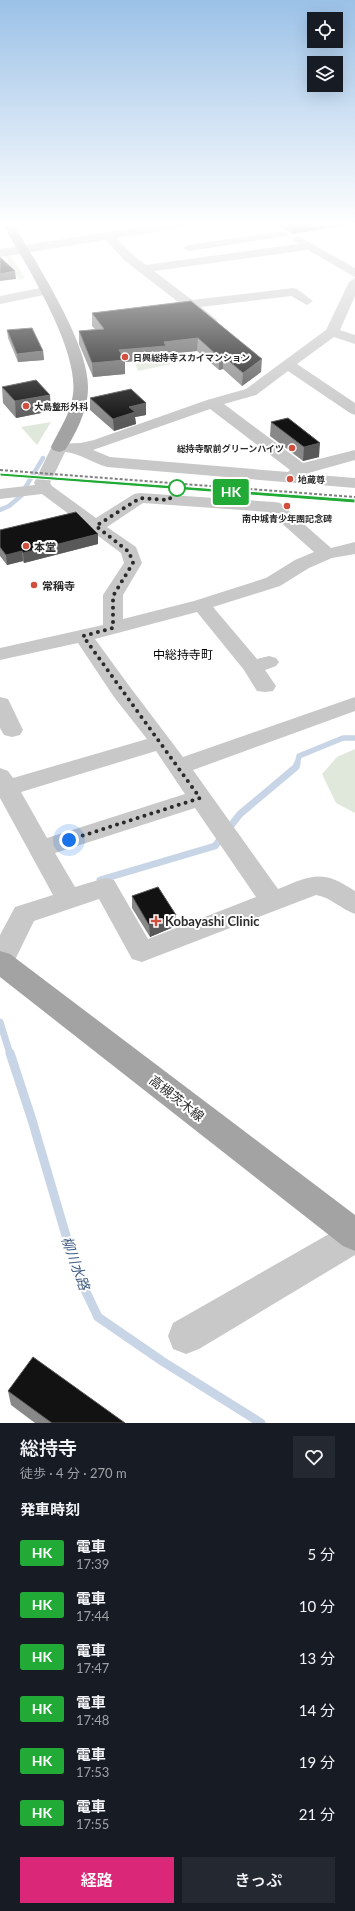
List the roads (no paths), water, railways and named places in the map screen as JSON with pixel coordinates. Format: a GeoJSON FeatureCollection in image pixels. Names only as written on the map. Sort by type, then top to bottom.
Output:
{"type":"FeatureCollection","features":[{"type":"Feature","properties":{"kind":"main road"},"geometry":{"type":"LineString","coordinates":[[45,291],[69,342],[80,372],[81,387],[78,406],[57,453]]}},
{"type":"Feature","properties":{"kind":"main road","name":"高槻茨木線"},"geometry":{"type":"LineString","coordinates":[[0,962],[355,1236]]}},
{"type":"Feature","properties":{"kind":"street"},"geometry":{"type":"LineString","coordinates":[[171,289],[220,329]]}},
{"type":"Feature","properties":{"kind":"street"},"geometry":{"type":"LineString","coordinates":[[113,628],[113,596],[133,563],[129,552],[96,526],[45,490],[42,483],[57,453],[99,444],[212,403],[250,392],[271,371],[287,364],[311,349],[333,330],[352,289]]}},
{"type":"Feature","properties":{"kind":"street"},"geometry":{"type":"LineString","coordinates":[[0,300],[45,291]]}},
{"type":"Feature","properties":{"kind":"street"},"geometry":{"type":"LineString","coordinates":[[190,304],[293,292],[307,301]]}},
{"type":"Feature","properties":{"kind":"street"},"geometry":{"type":"LineString","coordinates":[[333,330],[355,334]]}},
{"type":"Feature","properties":{"kind":"street"},"geometry":{"type":"LineString","coordinates":[[333,330],[355,340]]}},
{"type":"Feature","properties":{"kind":"street"},"geometry":{"type":"LineString","coordinates":[[287,364],[355,410]]}},
{"type":"Feature","properties":{"kind":"street"},"geometry":{"type":"LineString","coordinates":[[212,403],[296,473]]}},
{"type":"Feature","properties":{"kind":"street"},"geometry":{"type":"LineString","coordinates":[[81,448],[89,454],[108,462],[296,473],[355,483]]}},
{"type":"Feature","properties":{"kind":"street"},"geometry":{"type":"LineString","coordinates":[[296,473],[355,455]]}},
{"type":"Feature","properties":{"kind":"street"},"geometry":{"type":"LineString","coordinates":[[0,494],[45,490]]}},
{"type":"Feature","properties":{"kind":"street"},"geometry":{"type":"LineString","coordinates":[[96,526],[140,498],[274,507],[327,554]]}},
{"type":"Feature","properties":{"kind":"street"},"geometry":{"type":"LineString","coordinates":[[0,654],[83,636],[201,605],[273,582],[302,564],[327,554],[355,548]]}},
{"type":"Feature","properties":{"kind":"street"},"geometry":{"type":"LineString","coordinates":[[201,605],[261,664],[265,686]]}},
{"type":"Feature","properties":{"kind":"street"},"geometry":{"type":"LineString","coordinates":[[83,636],[122,692],[161,742],[273,902]]}},
{"type":"Feature","properties":{"kind":"street"},"geometry":{"type":"LineString","coordinates":[[0,704],[12,730]]}},
{"type":"Feature","properties":{"kind":"street"},"geometry":{"type":"LineString","coordinates":[[178,767],[355,704]]}},
{"type":"Feature","properties":{"kind":"street"},"geometry":{"type":"LineString","coordinates":[[68,899],[3,782],[161,742]]}},
{"type":"Feature","properties":{"kind":"street"},"geometry":{"type":"LineString","coordinates":[[40,849],[200,798]]}},
{"type":"Feature","properties":{"kind":"street"},"geometry":{"type":"LineString","coordinates":[[0,962],[24,914],[105,887],[142,952],[314,885],[331,888],[355,904]]}},
{"type":"Feature","properties":{"kind":"street"},"geometry":{"type":"LineString","coordinates":[[186,1336],[355,1236]]}},
{"type":"Feature","properties":{"kind":"waterway","name":"柳川水路"},"geometry":{"type":"LineString","coordinates":[[25,488],[43,458]]}},
{"type":"Feature","properties":{"kind":"waterway","name":"柳川水路"},"geometry":{"type":"LineString","coordinates":[[0,510],[9,506],[22,495]]}},
{"type":"Feature","properties":{"kind":"waterway"},"geometry":{"type":"LineString","coordinates":[[297,765],[299,756],[343,738],[355,738]]}},
{"type":"Feature","properties":{"kind":"waterway"},"geometry":{"type":"LineString","coordinates":[[100,880],[215,846],[240,814],[296,767],[297,764]]}},
{"type":"Feature","properties":{"kind":"waterway","name":"柳川水路"},"geometry":{"type":"LineString","coordinates":[[0,1022],[10,1054]]}},
{"type":"Feature","properties":{"kind":"waterway","name":"柳川水路"},"geometry":{"type":"LineString","coordinates":[[10,1053],[32,1120],[77,1273],[98,1317],[162,1361],[261,1423]]}},
{"type":"Feature","properties":{"kind":"railway"},"geometry":{"type":"LineString","coordinates":[[0,470],[355,497]]}},
{"type":"Feature","properties":{"kind":"train","name":"HK"},"geometry":{"type":"LineString","coordinates":[[0,475],[355,501]]}},
{"type":"Feature","properties":{"kind":"place","name":"日興総持寺スカイマンション"},"geometry":{"type":"Point","coordinates":[125,357]}},
{"type":"Feature","properties":{"kind":"place","name":"大島整形外科"},"geometry":{"type":"Point","coordinates":[26,406]}},
{"type":"Feature","properties":{"kind":"place","name":"総持寺駅前グリーンハイツ"},"geometry":{"type":"Point","coordinates":[292,448]}},
{"type":"Feature","properties":{"kind":"place","name":"地蔵尊"},"geometry":{"type":"Point","coordinates":[290,479]}},
{"type":"Feature","properties":{"kind":"place","name":"南中城青少年團記念碑"},"geometry":{"type":"Point","coordinates":[287,506]}},
{"type":"Feature","properties":{"kind":"place","name":"本堂"},"geometry":{"type":"Point","coordinates":[26,546]}},
{"type":"Feature","properties":{"kind":"place","name":"常稱寺"},"geometry":{"type":"Point","coordinates":[34,585]}},
{"type":"Feature","properties":{"kind":"place","name":"Kobayashi Clinic"},"geometry":{"type":"Point","coordinates":[156,921]}},
{"type":"Feature","properties":{"kind":"district","name":"中総持寺町"},"geometry":{"type":"Point","coordinates":[183,654]}}]}
